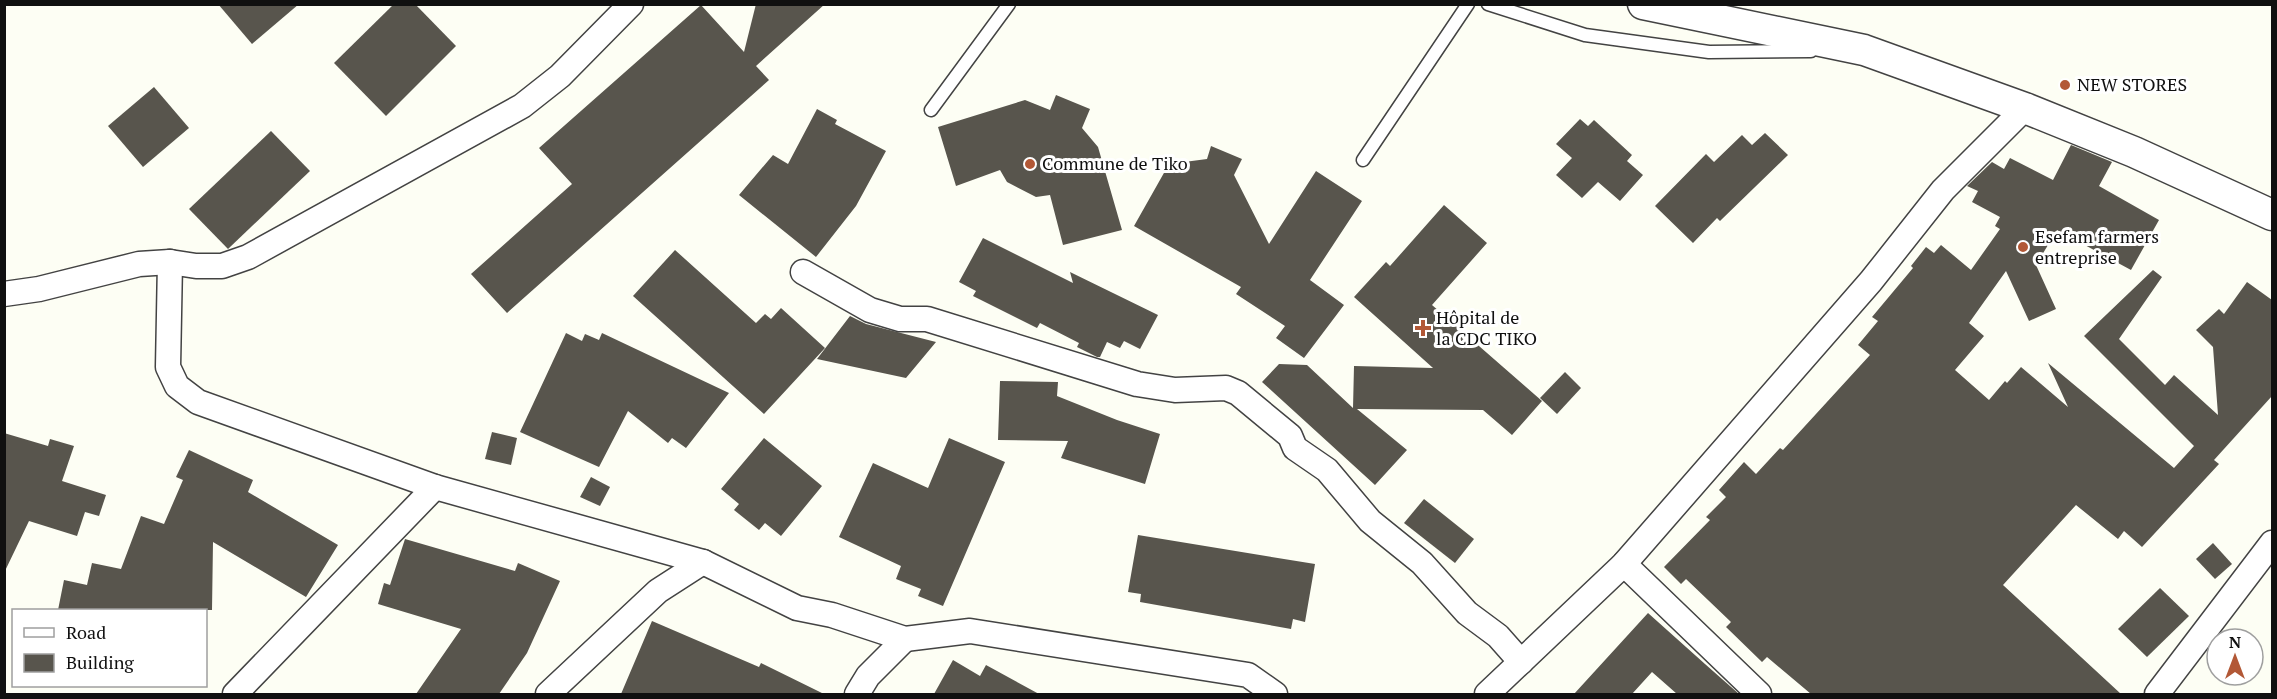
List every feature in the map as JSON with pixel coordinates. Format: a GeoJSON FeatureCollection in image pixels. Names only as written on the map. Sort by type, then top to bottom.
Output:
{"type":"FeatureCollection","features":[{"type":"Feature","properties":{"kind":"street"},"geometry":{"type":"LineString","coordinates":[[4,294],[39,289],[139,264],[170,262],[196,266],[222,266],[248,257],[522,106],[560,76],[632,4]]}},
{"type":"Feature","properties":{"kind":"street"},"geometry":{"type":"LineString","coordinates":[[1643,4],[1864,50],[2025,108],[2134,152],[2272,215]]}},
{"type":"Feature","properties":{"kind":"street"},"geometry":{"type":"LineString","coordinates":[[1487,694],[1624,564],[1871,281],[1943,190],[2025,108]]}},
{"type":"Feature","properties":{"kind":"street"},"geometry":{"type":"LineString","coordinates":[[170,262],[168,367],[177,386],[198,402],[435,487],[703,562],[797,608],[832,615],[905,639],[970,631],[1248,675],[1275,694]]}},
{"type":"Feature","properties":{"kind":"street"},"geometry":{"type":"LineString","coordinates":[[803,272],[870,310],[900,319],[927,318],[1137,384],[1175,390],[1226,388],[1238,393],[1290,436],[1295,448],[1327,470],[1370,521],[1422,563],[1467,613],[1498,636],[1521,662]]}},
{"type":"Feature","properties":{"kind":"street"},"geometry":{"type":"LineString","coordinates":[[235,694],[435,487]]}},
{"type":"Feature","properties":{"kind":"street"},"geometry":{"type":"LineString","coordinates":[[2157,694],[2272,543]]}},
{"type":"Feature","properties":{"kind":"street"},"geometry":{"type":"LineString","coordinates":[[548,694],[658,591],[703,562]]}},
{"type":"Feature","properties":{"kind":"street"},"geometry":{"type":"LineString","coordinates":[[1624,564],[1759,694]]}},
{"type":"Feature","properties":{"kind":"street"},"geometry":{"type":"LineString","coordinates":[[857,694],[868,676],[905,639]]}},
{"type":"Feature","properties":{"kind":"lane"},"geometry":{"type":"LineString","coordinates":[[931,110],[1009,4]]}},
{"type":"Feature","properties":{"kind":"lane"},"geometry":{"type":"LineString","coordinates":[[1363,160],[1468,4]]}},
{"type":"Feature","properties":{"kind":"lane"},"geometry":{"type":"LineString","coordinates":[[1488,4],[1585,35],[1709,52],[1864,50]]}},
{"type":"Feature","properties":{"kind":"building"},"geometry":{"type":"Polygon","coordinates":[[[218,4],[299,4],[252,44],[218,4]]]}},
{"type":"Feature","properties":{"kind":"building"},"geometry":{"type":"Polygon","coordinates":[[[394,4],[415,4],[456,46],[386,116],[334,63],[394,4]]]}},
{"type":"Feature","properties":{"kind":"building"},"geometry":{"type":"Polygon","coordinates":[[[756,4],[825,4],[756,66],[769,80],[507,313],[471,274],[572,184],[539,148],[701,5],[744,52],[756,4]]]}},
{"type":"Feature","properties":{"kind":"building"},"geometry":{"type":"Polygon","coordinates":[[[154,87],[189,128],[143,167],[108,126],[154,87]]]}},
{"type":"Feature","properties":{"kind":"building"},"geometry":{"type":"Polygon","coordinates":[[[1056,95],[1090,109],[1082,128],[1098,147],[1122,230],[1063,245],[1050,195],[1036,197],[1007,182],[1000,170],[956,186],[938,127],[1025,100],[1050,110],[1056,95]]]}},
{"type":"Feature","properties":{"kind":"building"},"geometry":{"type":"Polygon","coordinates":[[[817,109],[837,120],[835,124],[886,151],[856,206],[816,257],[739,195],[773,155],[788,164],[817,109]]]}},
{"type":"Feature","properties":{"kind":"building"},"geometry":{"type":"Polygon","coordinates":[[[1580,119],[1588,126],[1594,120],[1632,155],[1627,161],[1643,175],[1620,201],[1598,182],[1582,198],[1556,175],[1572,158],[1556,144],[1580,119]]]}},
{"type":"Feature","properties":{"kind":"building"},"geometry":{"type":"Polygon","coordinates":[[[271,131],[310,171],[228,249],[189,209],[271,131]]]}},
{"type":"Feature","properties":{"kind":"building"},"geometry":{"type":"Polygon","coordinates":[[[1765,133],[1788,155],[1720,221],[1717,218],[1693,243],[1655,206],[1706,154],[1714,162],[1742,135],[1752,145],[1765,133]]]}},
{"type":"Feature","properties":{"kind":"building"},"geometry":{"type":"Polygon","coordinates":[[[2071,145],[2112,162],[2099,186],[2159,220],[2131,270],[2057,230],[2036,265],[2056,309],[2029,321],[2006,271],[1969,323],[1984,336],[1955,370],[1989,400],[2021,367],[2068,407],[2048,363],[2174,468],[2194,446],[2084,336],[2153,270],[2162,277],[2119,339],[2165,385],[2174,375],[2218,415],[2213,347],[2196,330],[2219,309],[2224,314],[2247,282],[2272,300],[2272,396],[2214,460],[2219,464],[2142,547],[2124,531],[2118,539],[2076,505],[2003,585],[2121,694],[1811,694],[1767,657],[1762,662],[1726,627],[1731,622],[1686,579],[1681,584],[1664,567],[1710,520],[1706,517],[1726,497],[1719,490],[1744,462],[1756,474],[1780,448],[1783,450],[1870,355],[1858,345],[1878,321],[1872,317],[1913,268],[1911,266],[1926,247],[1934,253],[1941,245],[1971,270],[2000,229],[1995,226],[2000,217],[1972,202],[1978,191],[1967,186],[1992,162],[2004,169],[2010,158],[2053,180],[2071,145]]]}},
{"type":"Feature","properties":{"kind":"building"},"geometry":{"type":"Polygon","coordinates":[[[1211,146],[1242,159],[1234,175],[1269,244],[1316,171],[1362,201],[1310,280],[1344,305],[1304,358],[1276,338],[1285,326],[1236,294],[1241,287],[1134,226],[1169,164],[1207,159],[1211,146]]]}},
{"type":"Feature","properties":{"kind":"building","name":"Hôpital de la CDC TIKO"},"geometry":{"type":"Polygon","coordinates":[[[1444,205],[1487,243],[1432,305],[1542,401],[1512,435],[1483,410],[1357,409],[1407,450],[1375,485],[1262,382],[1279,364],[1307,365],[1353,408],[1354,366],[1433,368],[1354,297],[1386,262],[1390,266],[1444,205]]]}},
{"type":"Feature","properties":{"kind":"building"},"geometry":{"type":"Polygon","coordinates":[[[983,238],[1073,283],[1070,272],[1158,315],[1140,349],[1124,341],[1120,348],[1107,342],[1100,357],[1097,357],[1077,347],[1079,343],[1040,323],[1037,328],[973,296],[976,291],[959,282],[983,238]]]}},
{"type":"Feature","properties":{"kind":"building"},"geometry":{"type":"Polygon","coordinates":[[[675,250],[756,323],[765,314],[771,319],[781,308],[825,348],[764,414],[633,296],[675,250]]]}},
{"type":"Feature","properties":{"kind":"building"},"geometry":{"type":"Polygon","coordinates":[[[850,316],[866,324],[936,342],[906,378],[817,359],[850,316]]]}},
{"type":"Feature","properties":{"kind":"building"},"geometry":{"type":"Polygon","coordinates":[[[566,333],[582,341],[585,334],[599,340],[602,333],[729,393],[686,448],[672,438],[668,443],[628,411],[599,467],[520,432],[566,333]]]}},
{"type":"Feature","properties":{"kind":"building"},"geometry":{"type":"Polygon","coordinates":[[[1565,372],[1581,388],[1557,414],[1540,398],[1565,372]]]}},
{"type":"Feature","properties":{"kind":"building"},"geometry":{"type":"Polygon","coordinates":[[[1000,381],[1058,382],[1057,396],[1160,434],[1145,484],[1061,458],[1068,441],[998,440],[1000,381]]]}},
{"type":"Feature","properties":{"kind":"building"},"geometry":{"type":"Polygon","coordinates":[[[492,432],[517,438],[511,465],[485,459],[492,432]]]}},
{"type":"Feature","properties":{"kind":"building"},"geometry":{"type":"Polygon","coordinates":[[[4,433],[48,446],[50,439],[74,446],[62,481],[106,495],[99,516],[85,512],[77,536],[29,521],[4,573],[4,433]]]}},
{"type":"Feature","properties":{"kind":"building"},"geometry":{"type":"Polygon","coordinates":[[[764,438],[822,486],[781,536],[765,523],[759,530],[734,510],[739,504],[721,489],[764,438]]]}},
{"type":"Feature","properties":{"kind":"building"},"geometry":{"type":"Polygon","coordinates":[[[949,438],[1005,462],[943,606],[918,596],[921,589],[896,579],[901,566],[839,537],[873,463],[928,488],[949,438]]]}},
{"type":"Feature","properties":{"kind":"building"},"geometry":{"type":"Polygon","coordinates":[[[189,450],[253,480],[248,492],[338,545],[306,597],[213,542],[212,610],[58,609],[64,580],[87,585],[92,563],[121,569],[141,516],[164,524],[183,480],[176,477],[189,450]]]}},
{"type":"Feature","properties":{"kind":"building"},"geometry":{"type":"Polygon","coordinates":[[[591,477],[610,487],[600,506],[580,497],[591,477]]]}},
{"type":"Feature","properties":{"kind":"building"},"geometry":{"type":"Polygon","coordinates":[[[1424,499],[1474,539],[1455,563],[1404,523],[1424,499]]]}},
{"type":"Feature","properties":{"kind":"building"},"geometry":{"type":"Polygon","coordinates":[[[1138,535],[1315,564],[1305,622],[1293,619],[1291,629],[1140,602],[1141,594],[1128,592],[1138,535]]]}},
{"type":"Feature","properties":{"kind":"building"},"geometry":{"type":"Polygon","coordinates":[[[405,539],[515,571],[518,563],[560,581],[527,653],[499,694],[416,694],[461,629],[378,604],[384,583],[390,585],[405,539]]]}},
{"type":"Feature","properties":{"kind":"building"},"geometry":{"type":"Polygon","coordinates":[[[2213,543],[2232,564],[2215,579],[2196,559],[2213,543]]]}},
{"type":"Feature","properties":{"kind":"building"},"geometry":{"type":"Polygon","coordinates":[[[2160,588],[2189,616],[2147,657],[2118,629],[2160,588]]]}},
{"type":"Feature","properties":{"kind":"building"},"geometry":{"type":"Polygon","coordinates":[[[1648,613],[1739,694],[1677,694],[1652,672],[1632,694],[1574,694],[1648,613]]]}},
{"type":"Feature","properties":{"kind":"building"},"geometry":{"type":"Polygon","coordinates":[[[652,621],[759,667],[761,663],[824,694],[621,694],[652,621]]]}},
{"type":"Feature","properties":{"kind":"building"},"geometry":{"type":"Polygon","coordinates":[[[953,660],[980,676],[986,665],[1039,694],[934,694],[953,660]]]}},
{"type":"Feature","properties":{"kind":"place","name":"NEW STORES"},"geometry":{"type":"Point","coordinates":[2065,85]}},
{"type":"Feature","properties":{"kind":"place","name":"Commune de Tiko"},"geometry":{"type":"Point","coordinates":[1030,164]}},
{"type":"Feature","properties":{"kind":"place","name":"Esefam farmers entreprise"},"geometry":{"type":"Point","coordinates":[2023,247]}},
{"type":"Feature","properties":{"kind":"place","name":"Hôpital de la CDC TIKO"},"geometry":{"type":"Point","coordinates":[1423,328]}}]}
